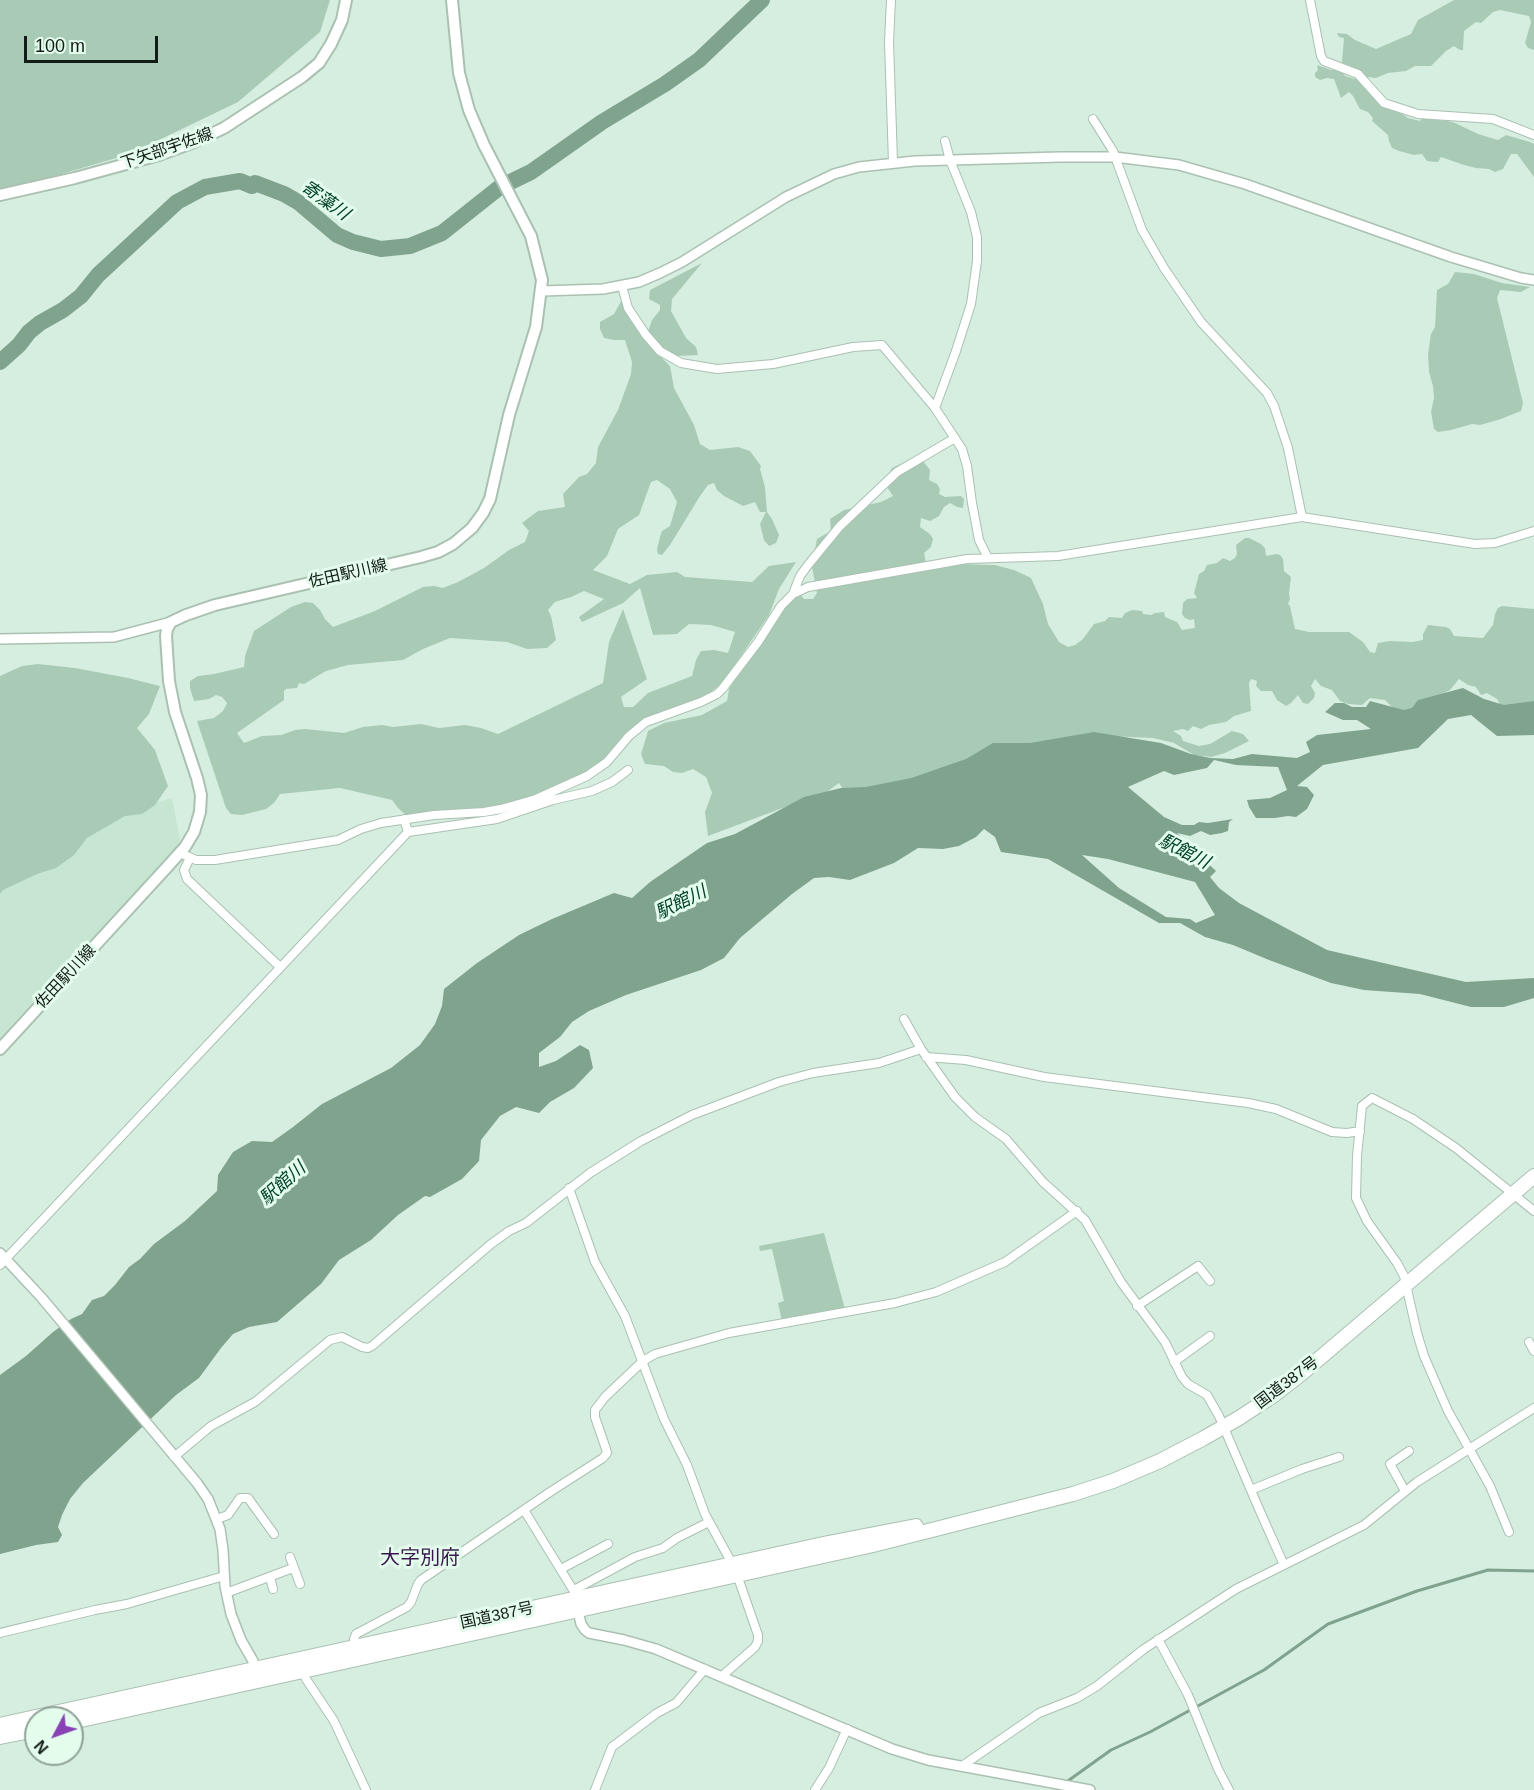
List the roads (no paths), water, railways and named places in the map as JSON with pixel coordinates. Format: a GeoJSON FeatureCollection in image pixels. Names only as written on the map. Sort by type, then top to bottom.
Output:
{"type":"FeatureCollection","features":[{"type":"Feature","properties":{"kind":"highway","name":"国道387号"},"geometry":{"type":"LineString","coordinates":[[84,1719],[356,1647],[576,1600],[873,1545],[1073,1494],[1113,1481],[1165,1459],[1264,1402],[1301,1374],[1534,1176]]}},
{"type":"Feature","properties":{"kind":"highway","name":"国道387号"},"geometry":{"type":"LineString","coordinates":[[0,1725],[257,1675],[303,1671],[576,1600]]}},
{"type":"Feature","properties":{"kind":"highway"},"geometry":{"type":"LineString","coordinates":[[0,1737],[24,1732]]}},
{"type":"Feature","properties":{"kind":"main road","name":"下矢部宇佐線"},"geometry":{"type":"LineString","coordinates":[[0,195],[75,178],[159,155],[224,128],[302,77],[319,63],[332,44],[342,20],[346,0]]}},
{"type":"Feature","properties":{"kind":"main road","name":"佐田駅川線"},"geometry":{"type":"LineString","coordinates":[[0,1049],[180,853],[194,832],[201,803],[197,778],[175,712],[169,681],[166,636],[171,622],[215,605],[430,555],[453,544],[466,534],[483,513],[493,490],[509,415],[536,327],[542,280],[531,236],[484,146],[469,110],[459,73],[452,0]]}},
{"type":"Feature","properties":{"kind":"street"},"geometry":{"type":"LineString","coordinates":[[891,0],[889,42],[893,162]]}},
{"type":"Feature","properties":{"kind":"street"},"geometry":{"type":"LineString","coordinates":[[1310,0],[1321,56],[1324,61],[1358,74],[1384,103],[1418,114],[1493,120],[1534,135]]}},
{"type":"Feature","properties":{"kind":"street"},"geometry":{"type":"LineString","coordinates":[[1093,119],[1115,157],[1142,230],[1164,268],[1201,322],[1244,366],[1271,399],[1288,448],[1302,518]]}},
{"type":"Feature","properties":{"kind":"street"},"geometry":{"type":"LineString","coordinates":[[935,408],[971,304],[977,261],[977,237],[971,212],[950,160],[945,141]]}},
{"type":"Feature","properties":{"kind":"street"},"geometry":{"type":"LineString","coordinates":[[542,291],[603,289],[622,286],[660,273],[810,184],[859,167],[893,162],[1115,157],[1179,165],[1210,173],[1451,257],[1534,280]]}},
{"type":"Feature","properties":{"kind":"street"},"geometry":{"type":"LineString","coordinates":[[622,286],[628,308],[646,335],[660,351],[681,363],[717,369],[773,364],[853,347],[882,345],[935,408],[962,449],[968,466],[972,503],[980,540],[988,558]]}},
{"type":"Feature","properties":{"kind":"street"},"geometry":{"type":"LineString","coordinates":[[793,594],[800,576],[821,548],[880,486],[897,472],[955,438]]}},
{"type":"Feature","properties":{"kind":"street"},"geometry":{"type":"LineString","coordinates":[[180,853],[204,861],[215,860],[338,840],[374,824],[501,809],[536,799],[587,776],[608,762],[628,736],[646,722],[702,702],[717,694],[739,668],[781,606],[793,594],[808,587],[967,560],[1058,556],[1302,518],[1475,544],[1495,543],[1534,531]]}},
{"type":"Feature","properties":{"kind":"street"},"geometry":{"type":"LineString","coordinates":[[0,639],[114,637],[171,622]]}},
{"type":"Feature","properties":{"kind":"street"},"geometry":{"type":"LineString","coordinates":[[257,1675],[253,1661],[236,1628],[226,1593],[223,1545],[212,1506],[173,1455],[41,1297],[2,1259],[408,832],[478,823],[514,815],[553,800],[592,791],[612,782],[628,770]]}},
{"type":"Feature","properties":{"kind":"street"},"geometry":{"type":"LineString","coordinates":[[404,819],[408,832]]}},
{"type":"Feature","properties":{"kind":"street"},"geometry":{"type":"LineString","coordinates":[[190,858],[184,870],[187,879],[280,967]]}},
{"type":"Feature","properties":{"kind":"street"},"geometry":{"type":"LineString","coordinates":[[904,1019],[926,1057],[962,1105],[1006,1139],[1043,1182],[1077,1211],[1090,1228],[1114,1272],[1162,1339],[1186,1381],[1207,1395],[1215,1407],[1284,1565]]}},
{"type":"Feature","properties":{"kind":"street"},"geometry":{"type":"LineString","coordinates":[[173,1455],[206,1430],[255,1402],[330,1340],[342,1337],[362,1347],[372,1346],[491,1244],[526,1222],[608,1161],[641,1141],[692,1115],[794,1078],[879,1063],[921,1049]]}},
{"type":"Feature","properties":{"kind":"street"},"geometry":{"type":"LineString","coordinates":[[926,1057],[966,1060],[1052,1078],[1248,1103],[1276,1109],[1332,1132],[1360,1131]]}},
{"type":"Feature","properties":{"kind":"street"},"geometry":{"type":"LineString","coordinates":[[1509,1532],[1490,1486],[1448,1412],[1424,1356],[1402,1270],[1367,1221],[1356,1198],[1362,1106],[1372,1098],[1413,1119],[1443,1138],[1515,1193],[1534,1211]]}},
{"type":"Feature","properties":{"kind":"street"},"geometry":{"type":"LineString","coordinates":[[569,1188],[595,1262],[625,1316],[664,1419],[687,1465],[702,1508],[735,1569],[758,1637],[755,1647],[722,1676]]}},
{"type":"Feature","properties":{"kind":"street"},"geometry":{"type":"LineString","coordinates":[[356,1647],[354,1639],[356,1634],[407,1607],[421,1580],[600,1461],[605,1456],[606,1449],[595,1417],[595,1410],[605,1397],[643,1361],[656,1354],[729,1333],[895,1303],[936,1292],[1005,1262],[1077,1211]]}},
{"type":"Feature","properties":{"kind":"street"},"geometry":{"type":"LineString","coordinates":[[1137,1305],[1198,1266],[1210,1281]]}},
{"type":"Feature","properties":{"kind":"street"},"geometry":{"type":"LineString","coordinates":[[1174,1362],[1210,1335]]}},
{"type":"Feature","properties":{"kind":"street"},"geometry":{"type":"LineString","coordinates":[[1529,1342],[1534,1351]]}},
{"type":"Feature","properties":{"kind":"street"},"geometry":{"type":"LineString","coordinates":[[962,1766],[1039,1713],[1077,1698],[1097,1686],[1158,1639],[1244,1585],[1364,1525],[1406,1491],[1534,1408]]}},
{"type":"Feature","properties":{"kind":"street"},"geometry":{"type":"LineString","coordinates":[[1406,1491],[1390,1464],[1409,1451]]}},
{"type":"Feature","properties":{"kind":"street"},"geometry":{"type":"LineString","coordinates":[[1251,1490],[1339,1457]]}},
{"type":"Feature","properties":{"kind":"street"},"geometry":{"type":"LineString","coordinates":[[217,1519],[228,1515],[240,1498],[248,1498],[274,1534]]}},
{"type":"Feature","properties":{"kind":"street"},"geometry":{"type":"LineString","coordinates":[[524,1510],[561,1569],[576,1600],[581,1624],[589,1634],[647,1646],[846,1730],[928,1760],[1090,1790]]}},
{"type":"Feature","properties":{"kind":"street"},"geometry":{"type":"LineString","coordinates":[[576,1600],[635,1557],[663,1548],[676,1538],[709,1522]]}},
{"type":"Feature","properties":{"kind":"street"},"geometry":{"type":"LineString","coordinates":[[561,1569],[608,1544]]}},
{"type":"Feature","properties":{"kind":"street"},"geometry":{"type":"LineString","coordinates":[[290,1557],[300,1584]]}},
{"type":"Feature","properties":{"kind":"street"},"geometry":{"type":"LineString","coordinates":[[226,1593],[293,1568]]}},
{"type":"Feature","properties":{"kind":"street"},"geometry":{"type":"LineString","coordinates":[[0,1633],[127,1604],[224,1576]]}},
{"type":"Feature","properties":{"kind":"street"},"geometry":{"type":"LineString","coordinates":[[270,1577],[273,1588]]}},
{"type":"Feature","properties":{"kind":"street"},"geometry":{"type":"LineString","coordinates":[[1158,1639],[1188,1695],[1229,1790]]}},
{"type":"Feature","properties":{"kind":"street"},"geometry":{"type":"LineString","coordinates":[[595,1790],[612,1748],[657,1713],[676,1703],[705,1669]]}},
{"type":"Feature","properties":{"kind":"street"},"geometry":{"type":"LineString","coordinates":[[303,1671],[334,1721],[366,1790]]}},
{"type":"Feature","properties":{"kind":"street"},"geometry":{"type":"LineString","coordinates":[[815,1790],[829,1768],[846,1730]]}},
{"type":"Feature","properties":{"kind":"water","name":"駅館川"},"geometry":{"type":"Polygon","coordinates":[[[1463,688],[1484,699],[1504,705],[1534,701],[1534,735],[1497,736],[1471,715],[1448,719],[1418,748],[1323,765],[1297,786],[1307,787],[1314,795],[1307,809],[1296,817],[1256,818],[1249,807],[1247,800],[1270,798],[1287,790],[1278,767],[1236,765],[1214,760],[1207,768],[1174,775],[1164,771],[1128,787],[1164,817],[1182,825],[1233,819],[1229,822],[1228,831],[1222,833],[1210,835],[1201,831],[1190,836],[1177,833],[1216,871],[1210,877],[1219,888],[1239,903],[1327,950],[1466,982],[1534,978],[1534,998],[1504,1007],[1471,1007],[1420,994],[1364,990],[1331,983],[1233,945],[1205,937],[1180,923],[1159,923],[1048,859],[1001,852],[995,837],[984,829],[976,837],[959,846],[943,849],[918,848],[894,863],[850,880],[829,877],[814,878],[740,938],[724,958],[701,970],[626,995],[589,1011],[572,1022],[560,1037],[539,1053],[539,1067],[556,1061],[580,1045],[589,1050],[593,1068],[574,1088],[550,1102],[539,1113],[516,1107],[500,1116],[481,1140],[479,1161],[462,1179],[430,1197],[425,1196],[398,1215],[371,1240],[339,1260],[321,1284],[277,1322],[249,1327],[233,1334],[199,1378],[176,1395],[83,1483],[70,1499],[62,1515],[58,1527],[62,1535],[58,1542],[0,1554],[0,1375],[53,1332],[82,1314],[92,1300],[104,1296],[129,1267],[217,1191],[218,1175],[233,1152],[252,1141],[272,1142],[322,1104],[391,1068],[420,1045],[435,1024],[442,1006],[444,989],[477,963],[519,935],[614,893],[632,898],[650,882],[707,843],[735,834],[804,797],[841,788],[866,787],[911,778],[966,759],[993,743],[1030,743],[1094,732],[1161,743],[1210,758],[1233,759],[1252,754],[1297,758],[1310,752],[1306,742],[1317,735],[1371,729],[1357,720],[1343,720],[1325,712],[1335,703],[1366,707],[1370,701],[1404,710],[1412,708],[1418,700],[1463,688]],[[1082,855],[1119,888],[1166,917],[1190,919],[1196,923],[1215,915],[1195,882],[1108,859],[1082,855]]]}},
{"type":"Feature","properties":{"kind":"waterway","name":"寄藻川"},"geometry":{"type":"LineString","coordinates":[[0,362],[40,323],[81,296],[98,275],[177,202],[205,187],[240,181],[252,186],[255,183],[298,202],[337,235],[353,242],[381,249],[410,246],[442,233],[500,187],[531,172],[602,122],[665,84],[699,60],[762,0]]}},
{"type":"Feature","properties":{"kind":"waterway"},"geometry":{"type":"LineString","coordinates":[[1065,1783],[1111,1750],[1150,1732],[1264,1670],[1328,1624],[1417,1591],[1488,1570],[1534,1571]]}},
{"type":"Feature","properties":{"kind":"district","name":"大字別府"},"geometry":{"type":"Point","coordinates":[420,1558]}}]}
